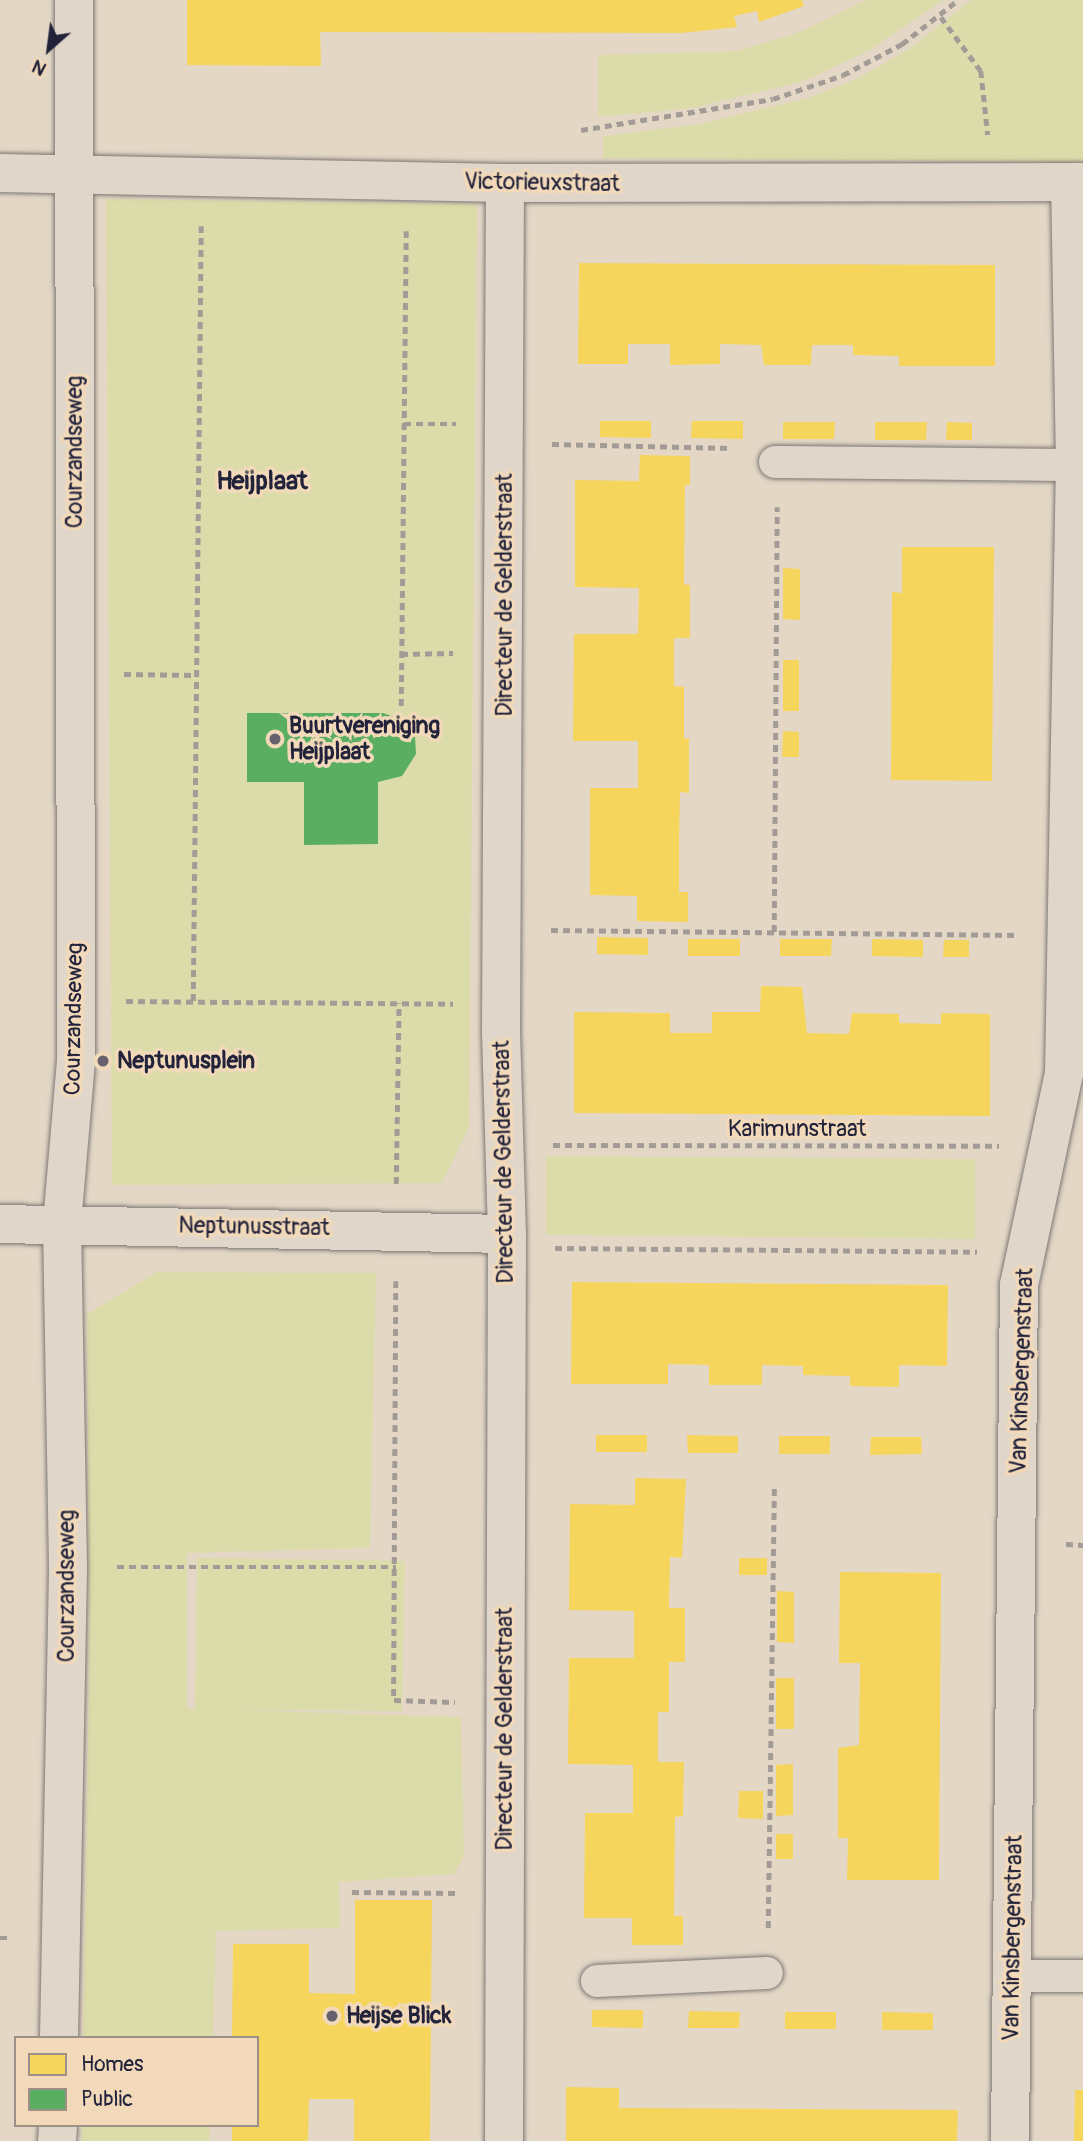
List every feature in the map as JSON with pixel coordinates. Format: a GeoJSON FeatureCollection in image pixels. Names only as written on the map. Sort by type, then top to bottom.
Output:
{"type":"FeatureCollection","features":[{"type":"Feature","properties":{"kind":"street","name":"Courzandseweg"},"geometry":{"type":"LineString","coordinates":[[60,2036],[68,1567],[62,1224],[76,1061],[74,0]]}},
{"type":"Feature","properties":{"kind":"street","name":"Victorieuxstraat"},"geometry":{"type":"LineString","coordinates":[[0,173],[505,183],[1077,183]]}},
{"type":"Feature","properties":{"kind":"street","name":"Directeur de Gelderstraat"},"geometry":{"type":"LineString","coordinates":[[504,2141],[507,1234],[501,1004],[505,861],[505,183]]}},
{"type":"Feature","properties":{"kind":"street","name":"Van Kinsbergenstraat"},"geometry":{"type":"LineString","coordinates":[[1010,2141],[1020,1285],[1064,1074],[1075,465],[1077,183]]}},
{"type":"Feature","properties":{"kind":"street","name":"Neptunusstraat"},"geometry":{"type":"LineString","coordinates":[[0,1224],[507,1234]]}},
{"type":"Feature","properties":{"kind":"lane"},"geometry":{"type":"LineString","coordinates":[[775,462],[1075,465]]}},
{"type":"Feature","properties":{"kind":"lane"},"geometry":{"type":"LineString","coordinates":[[597,1981],[767,1973]]}},
{"type":"Feature","properties":{"kind":"lane"},"geometry":{"type":"LineString","coordinates":[[1013,1976],[1083,1976]]}},
{"type":"Feature","properties":{"kind":"path"},"geometry":{"type":"LineString","coordinates":[[573,131],[773,99],[843,75],[902,44],[941,17],[958,0]]}},
{"type":"Feature","properties":{"kind":"path"},"geometry":{"type":"LineString","coordinates":[[941,17],[981,71],[988,100],[989,185]]}},
{"type":"Feature","properties":{"kind":"path"},"geometry":{"type":"LineString","coordinates":[[193,1001],[201,176]]}},
{"type":"Feature","properties":{"kind":"path"},"geometry":{"type":"LineString","coordinates":[[401,706],[407,181]]}},
{"type":"Feature","properties":{"kind":"path"},"geometry":{"type":"LineString","coordinates":[[506,443],[774,449],[774,932]]}},
{"type":"Feature","properties":{"kind":"path"},"geometry":{"type":"LineString","coordinates":[[75,674],[196,675]]}},
{"type":"Feature","properties":{"kind":"path"},"geometry":{"type":"LineString","coordinates":[[503,929],[1065,936]]}},
{"type":"Feature","properties":{"kind":"path"},"geometry":{"type":"LineString","coordinates":[[76,1000],[501,1004]]}},
{"type":"Feature","properties":{"kind":"path"},"geometry":{"type":"LineString","coordinates":[[399,1003],[395,1230],[394,1700],[505,1703]]}},
{"type":"Feature","properties":{"kind":"path","name":"Karimunstraat"},"geometry":{"type":"LineString","coordinates":[[505,1143],[992,1148],[1052,1128]]}},
{"type":"Feature","properties":{"kind":"path"},"geometry":{"type":"LineString","coordinates":[[507,1234],[546,1248],[1026,1252]]}},
{"type":"Feature","properties":{"kind":"path"},"geometry":{"type":"LineString","coordinates":[[767,1973],[774,1485]]}},
{"type":"Feature","properties":{"kind":"path"},"geometry":{"type":"LineString","coordinates":[[68,1567],[396,1567]]}},
{"type":"Feature","properties":{"kind":"path"},"geometry":{"type":"LineString","coordinates":[[352,1892],[505,1894]]}},
{"type":"Feature","properties":{"kind":"green space"},"geometry":{"type":"Polygon","coordinates":[[[866,0],[943,0],[870,50],[804,81],[693,108],[598,117],[598,55],[737,51],[800,32],[866,0]]]}},
{"type":"Feature","properties":{"kind":"green space"},"geometry":{"type":"Polygon","coordinates":[[[971,0],[1083,0],[1083,162],[603,158],[603,136],[699,124],[808,98],[856,79],[909,49],[971,0]]]}},
{"type":"Feature","properties":{"kind":"green space"},"geometry":{"type":"Polygon","coordinates":[[[106,199],[477,204],[469,1127],[442,1183],[112,1185],[106,199]]]}},
{"type":"Feature","properties":{"kind":"green space"},"geometry":{"type":"Polygon","coordinates":[[[546,1156],[975,1159],[975,1239],[546,1235],[546,1156]]]}},
{"type":"Feature","properties":{"kind":"green space"},"geometry":{"type":"Polygon","coordinates":[[[157,1272],[376,1273],[370,1548],[187,1553],[187,1709],[195,1709],[197,1558],[405,1561],[402,1711],[240,1710],[461,1717],[464,1856],[454,1874],[339,1882],[340,1928],[216,1931],[213,2036],[83,2036],[89,1686],[87,1314],[157,1272]]]}},
{"type":"Feature","properties":{"kind":"green space"},"geometry":{"type":"Polygon","coordinates":[[[82,2127],[210,2127],[209,2141],[81,2141],[82,2127]]]}},
{"type":"Feature","properties":{"kind":"building: Homes"},"geometry":{"type":"Polygon","coordinates":[[[187,0],[802,0],[804,6],[759,22],[757,11],[734,16],[737,27],[682,33],[320,32],[321,66],[187,65],[187,0]]]}},
{"type":"Feature","properties":{"kind":"building: Homes"},"geometry":{"type":"Polygon","coordinates":[[[579,263],[995,265],[995,366],[899,366],[899,356],[853,355],[853,345],[812,345],[811,365],[764,365],[761,345],[720,344],[720,364],[670,365],[670,344],[628,344],[628,364],[578,364],[579,263]]]}},
{"type":"Feature","properties":{"kind":"building: Homes"},"geometry":{"type":"Polygon","coordinates":[[[600,421],[651,421],[651,438],[600,437],[600,421]]]}},
{"type":"Feature","properties":{"kind":"building: Homes"},"geometry":{"type":"Polygon","coordinates":[[[692,421],[743,421],[743,439],[691,438],[692,421]]]}},
{"type":"Feature","properties":{"kind":"building: Homes"},"geometry":{"type":"Polygon","coordinates":[[[783,422],[835,422],[834,439],[783,439],[783,422]]]}},
{"type":"Feature","properties":{"kind":"building: Homes"},"geometry":{"type":"Polygon","coordinates":[[[875,422],[927,422],[926,440],[875,440],[875,422]]]}},
{"type":"Feature","properties":{"kind":"building: Homes"},"geometry":{"type":"Polygon","coordinates":[[[947,422],[972,423],[972,440],[946,440],[947,422]]]}},
{"type":"Feature","properties":{"kind":"building: Homes"},"geometry":{"type":"Polygon","coordinates":[[[640,455],[690,456],[690,485],[685,485],[684,584],[690,585],[690,638],[674,638],[674,686],[684,687],[684,739],[689,738],[689,793],[680,792],[679,842],[679,892],[688,892],[688,922],[637,921],[637,896],[590,895],[590,788],[638,788],[638,741],[573,741],[574,634],[638,634],[639,588],[575,587],[575,480],[639,481],[640,455]]]}},
{"type":"Feature","properties":{"kind":"building: Homes"},"geometry":{"type":"Polygon","coordinates":[[[902,547],[994,547],[992,781],[891,780],[892,592],[902,593],[902,547]]]}},
{"type":"Feature","properties":{"kind":"building: Homes"},"geometry":{"type":"Polygon","coordinates":[[[783,568],[800,569],[800,620],[783,619],[783,568]]]}},
{"type":"Feature","properties":{"kind":"building: Homes"},"geometry":{"type":"Polygon","coordinates":[[[783,660],[799,660],[799,711],[783,711],[783,660]]]}},
{"type":"Feature","properties":{"kind":"building: Homes"},"geometry":{"type":"Polygon","coordinates":[[[783,731],[799,732],[799,757],[782,757],[783,731]]]}},
{"type":"Feature","properties":{"kind":"building: Homes"},"geometry":{"type":"Polygon","coordinates":[[[597,937],[648,938],[648,955],[597,954],[597,937]]]}},
{"type":"Feature","properties":{"kind":"building: Homes"},"geometry":{"type":"Polygon","coordinates":[[[688,939],[740,939],[740,956],[688,956],[688,939]]]}},
{"type":"Feature","properties":{"kind":"building: Homes"},"geometry":{"type":"Polygon","coordinates":[[[780,939],[832,939],[831,956],[780,956],[780,939]]]}},
{"type":"Feature","properties":{"kind":"building: Homes"},"geometry":{"type":"Polygon","coordinates":[[[872,939],[923,940],[923,957],[872,956],[872,939]]]}},
{"type":"Feature","properties":{"kind":"building: Homes"},"geometry":{"type":"Polygon","coordinates":[[[944,940],[969,940],[969,957],[943,957],[944,940]]]}},
{"type":"Feature","properties":{"kind":"building: Homes"},"geometry":{"type":"Polygon","coordinates":[[[761,986],[802,987],[807,1033],[849,1034],[852,1013],[899,1014],[899,1023],[941,1024],[941,1013],[990,1014],[990,1116],[574,1113],[574,1012],[670,1013],[670,1033],[712,1033],[712,1012],[760,1012],[761,986]]]}},
{"type":"Feature","properties":{"kind":"building: Homes"},"geometry":{"type":"Polygon","coordinates":[[[572,1282],[948,1285],[947,1366],[899,1365],[899,1387],[850,1386],[850,1376],[803,1375],[803,1366],[762,1365],[762,1385],[709,1385],[709,1365],[668,1364],[668,1384],[571,1384],[572,1282]]]}},
{"type":"Feature","properties":{"kind":"building: Homes"},"geometry":{"type":"Polygon","coordinates":[[[596,1435],[647,1435],[647,1452],[596,1452],[596,1435]]]}},
{"type":"Feature","properties":{"kind":"building: Homes"},"geometry":{"type":"Polygon","coordinates":[[[687,1435],[738,1436],[738,1453],[688,1453],[687,1435]]]}},
{"type":"Feature","properties":{"kind":"building: Homes"},"geometry":{"type":"Polygon","coordinates":[[[779,1436],[830,1436],[830,1454],[779,1454],[779,1436]]]}},
{"type":"Feature","properties":{"kind":"building: Homes"},"geometry":{"type":"Polygon","coordinates":[[[871,1437],[921,1437],[922,1454],[870,1455],[871,1437]]]}},
{"type":"Feature","properties":{"kind":"building: Homes"},"geometry":{"type":"Polygon","coordinates":[[[635,1478],[686,1479],[682,1558],[670,1557],[669,1608],[685,1608],[685,1662],[669,1662],[669,1712],[658,1712],[658,1762],[684,1762],[683,1816],[675,1817],[674,1916],[683,1916],[683,1945],[632,1945],[632,1918],[584,1918],[585,1813],[633,1813],[633,1765],[568,1764],[569,1658],[634,1658],[634,1611],[569,1610],[570,1504],[635,1505],[635,1478]]]}},
{"type":"Feature","properties":{"kind":"building: Homes"},"geometry":{"type":"Polygon","coordinates":[[[739,1558],[767,1558],[767,1575],[739,1575],[739,1558]]]}},
{"type":"Feature","properties":{"kind":"building: Homes"},"geometry":{"type":"Polygon","coordinates":[[[840,1572],[941,1573],[939,1880],[847,1880],[848,1838],[838,1838],[838,1748],[859,1745],[860,1663],[839,1663],[840,1572]]]}},
{"type":"Feature","properties":{"kind":"building: Homes"},"geometry":{"type":"Polygon","coordinates":[[[777,1591],[794,1592],[794,1643],[777,1642],[777,1591]]]}},
{"type":"Feature","properties":{"kind":"building: Homes"},"geometry":{"type":"Polygon","coordinates":[[[776,1678],[794,1678],[794,1729],[776,1729],[776,1678]]]}},
{"type":"Feature","properties":{"kind":"building: Homes"},"geometry":{"type":"Polygon","coordinates":[[[793,1764],[793,1815],[776,1816],[776,1765],[793,1764]]]}},
{"type":"Feature","properties":{"kind":"building: Homes"},"geometry":{"type":"Polygon","coordinates":[[[739,1791],[763,1791],[763,1819],[738,1818],[739,1791]]]}},
{"type":"Feature","properties":{"kind":"building: Homes"},"geometry":{"type":"Polygon","coordinates":[[[776,1834],[793,1834],[793,1859],[776,1859],[776,1834]]]}},
{"type":"Feature","properties":{"kind":"building: Homes","name":"Heijse Blick"},"geometry":{"type":"Polygon","coordinates":[[[355,1900],[432,1900],[430,2141],[354,2141],[354,2099],[309,2099],[308,2141],[232,2141],[232,2127],[259,2127],[259,2036],[232,2036],[233,1944],[309,1944],[309,1993],[355,1994],[355,1900]]]}},
{"type":"Feature","properties":{"kind":"building: Homes"},"geometry":{"type":"Polygon","coordinates":[[[592,2010],[643,2010],[643,2028],[592,2027],[592,2010]]]}},
{"type":"Feature","properties":{"kind":"building: Homes"},"geometry":{"type":"Polygon","coordinates":[[[689,2011],[740,2012],[739,2028],[688,2028],[689,2011]]]}},
{"type":"Feature","properties":{"kind":"building: Homes"},"geometry":{"type":"Polygon","coordinates":[[[785,2012],[836,2012],[836,2029],[785,2029],[785,2012]]]}},
{"type":"Feature","properties":{"kind":"building: Homes"},"geometry":{"type":"Polygon","coordinates":[[[882,2012],[933,2013],[933,2030],[882,2030],[882,2012]]]}},
{"type":"Feature","properties":{"kind":"building: Homes"},"geometry":{"type":"Polygon","coordinates":[[[566,2087],[619,2088],[619,2108],[958,2110],[957,2141],[566,2141],[566,2087]]]}},
{"type":"Feature","properties":{"kind":"building: Homes"},"geometry":{"type":"Polygon","coordinates":[[[1075,2090],[1083,2090],[1083,2141],[1074,2141],[1075,2090]]]}},
{"type":"Feature","properties":{"kind":"building: Public"},"geometry":{"type":"Polygon","coordinates":[[[247,713],[383,713],[405,721],[415,736],[416,754],[402,776],[378,782],[378,844],[304,845],[304,782],[247,782],[247,713]]]}},
{"type":"Feature","properties":{"kind":"place","name":"Buurtvereniging Heijplaat"},"geometry":{"type":"Point","coordinates":[275,739]}},
{"type":"Feature","properties":{"kind":"place","name":"Neptunusplein"},"geometry":{"type":"Point","coordinates":[103,1061]}},
{"type":"Feature","properties":{"kind":"place","name":"Heijse Blick"},"geometry":{"type":"Point","coordinates":[332,2016]}},
{"type":"Feature","properties":{"kind":"district","name":"Heijplaat"},"geometry":{"type":"Point","coordinates":[262,482]}}]}
